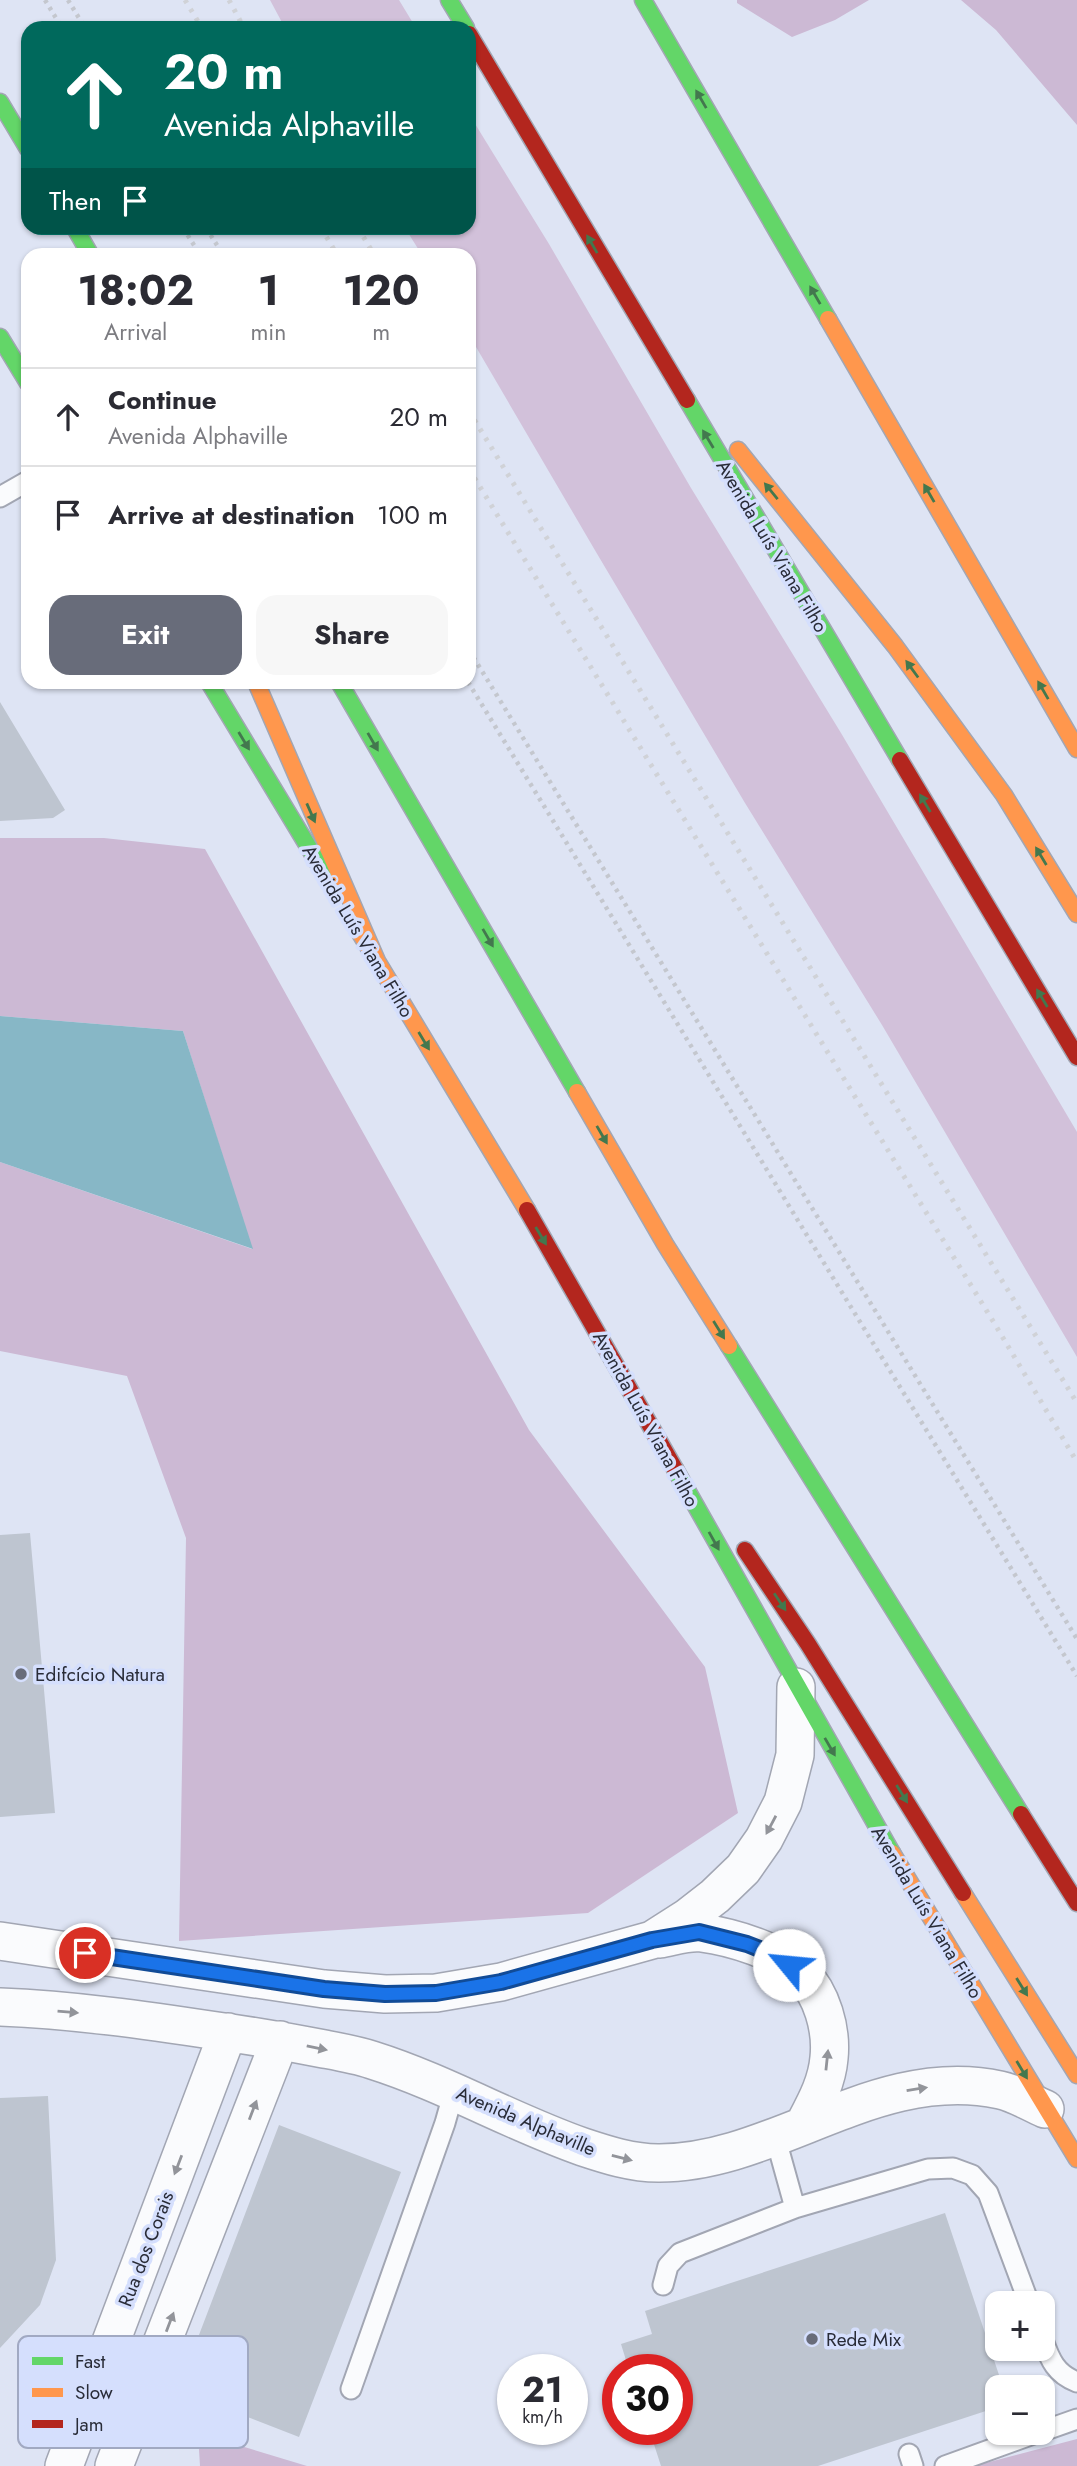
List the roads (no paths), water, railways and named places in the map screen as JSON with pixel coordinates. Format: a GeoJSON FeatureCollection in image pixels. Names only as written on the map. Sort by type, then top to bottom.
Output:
{"type":"FeatureCollection","features":[{"type":"Feature","properties":{"kind":"main road"},"geometry":{"type":"LineString","coordinates":[[449,0],[462,21]]}},
{"type":"Feature","properties":{"kind":"main road"},"geometry":{"type":"LineString","coordinates":[[643,0],[1077,749]]}},
{"type":"Feature","properties":{"kind":"main road"},"geometry":{"type":"LineString","coordinates":[[662,0],[680,64]]}},
{"type":"Feature","properties":{"kind":"main road","name":"Avenida Luís Viana Filho"},"geometry":{"type":"LineString","coordinates":[[476,46],[1077,1057]]}},
{"type":"Feature","properties":{"kind":"main road"},"geometry":{"type":"LineString","coordinates":[[0,102],[21,137]]}},
{"type":"Feature","properties":{"kind":"main road"},"geometry":{"type":"LineString","coordinates":[[649,339],[895,646],[1004,795],[1077,914]]}},
{"type":"Feature","properties":{"kind":"main road"},"geometry":{"type":"LineString","coordinates":[[1,340],[21,372]]}},
{"type":"Feature","properties":{"kind":"main road","name":"Avenida Luís Viana Filho"},"geometry":{"type":"LineString","coordinates":[[213,689],[592,1322],[796,1688],[1077,2159]]}},
{"type":"Feature","properties":{"kind":"main road"},"geometry":{"type":"LineString","coordinates":[[259,689],[377,961]]}},
{"type":"Feature","properties":{"kind":"main road"},"geometry":{"type":"LineString","coordinates":[[343,689],[666,1244],[1077,1903]]}},
{"type":"Feature","properties":{"kind":"main road"},"geometry":{"type":"LineString","coordinates":[[592,1322],[707,1494]]}},
{"type":"Feature","properties":{"kind":"main road"},"geometry":{"type":"LineString","coordinates":[[738,1540],[808,1644],[1077,2075]]}},
{"type":"Feature","properties":{"kind":"street"},"geometry":{"type":"LineString","coordinates":[[652,1940],[715,1896],[743,1869],[764,1839],[783,1802],[795,1755],[796,1688]]}},
{"type":"Feature","properties":{"kind":"street"},"geometry":{"type":"LineString","coordinates":[[0,1941],[324,1989],[385,1994],[436,1993],[501,1982],[652,1940],[699,1932],[747,1944],[777,1956],[801,1973],[817,1997],[828,2026],[829,2057],[823,2088],[790,2130]]}},
{"type":"Feature","properties":{"kind":"street","name":"Avenida Alphaville"},"geometry":{"type":"LineString","coordinates":[[0,2007],[119,2017],[228,2032],[368,2058],[410,2072],[544,2133],[637,2162],[659,2164],[728,2152],[887,2095],[920,2088],[1002,2090],[1045,2109]]}},
{"type":"Feature","properties":{"kind":"street","name":"Rua dos Corais"},"geometry":{"type":"LineString","coordinates":[[113,2336],[228,2032]]}},
{"type":"Feature","properties":{"kind":"street"},"geometry":{"type":"LineString","coordinates":[[164,2336],[280,2040]]}},
{"type":"Feature","properties":{"kind":"street","name":"Rua dos Corais"},"geometry":{"type":"LineString","coordinates":[[64,2466],[71,2448]]}},
{"type":"Feature","properties":{"kind":"street"},"geometry":{"type":"LineString","coordinates":[[114,2466],[121,2448]]}},
{"type":"Feature","properties":{"kind":"lane"},"geometry":{"type":"LineString","coordinates":[[0,497],[21,485]]}},
{"type":"Feature","properties":{"kind":"lane"},"geometry":{"type":"LineString","coordinates":[[352,2389],[454,2091]]}},
{"type":"Feature","properties":{"kind":"lane"},"geometry":{"type":"LineString","coordinates":[[790,2130],[795,2208]]}},
{"type":"Feature","properties":{"kind":"lane"},"geometry":{"type":"LineString","coordinates":[[663,2285],[668,2266],[680,2253],[795,2208],[928,2169],[953,2168],[972,2175],[988,2193],[1025,2291]]}},
{"type":"Feature","properties":{"kind":"lane"},"geometry":{"type":"LineString","coordinates":[[1050,2361],[1064,2377],[1077,2382]]}},
{"type":"Feature","properties":{"kind":"lane"},"geometry":{"type":"LineString","coordinates":[[1055,2427],[1077,2419]]}},
{"type":"Feature","properties":{"kind":"lane"},"geometry":{"type":"LineString","coordinates":[[945,2466],[1004,2445]]}},
{"type":"Feature","properties":{"kind":"water"},"geometry":{"type":"Polygon","coordinates":[[[0,1016],[183,1031],[253,1249],[0,1162],[0,1016]]]}},
{"type":"Feature","properties":{"kind":"railway"},"geometry":{"type":"LineString","coordinates":[[185,0],[198,21]]}},
{"type":"Feature","properties":{"kind":"railway"},"geometry":{"type":"LineString","coordinates":[[229,0],[240,21]]}},
{"type":"Feature","properties":{"kind":"railway"},"geometry":{"type":"LineString","coordinates":[[325,235],[333,248]]}},
{"type":"Feature","properties":{"kind":"railway"},"geometry":{"type":"LineString","coordinates":[[362,235],[370,248]]}},
{"type":"Feature","properties":{"kind":"railway"},"geometry":{"type":"LineString","coordinates":[[476,422],[1077,1403]]}},
{"type":"Feature","properties":{"kind":"railway"},"geometry":{"type":"LineString","coordinates":[[476,480],[1077,1462]]}},
{"type":"Feature","properties":{"kind":"place","name":"Edifcício Natura"},"geometry":{"type":"Point","coordinates":[21,1674]}},
{"type":"Feature","properties":{"kind":"place","name":"Rede Mix"},"geometry":{"type":"Point","coordinates":[812,2339]}}]}
